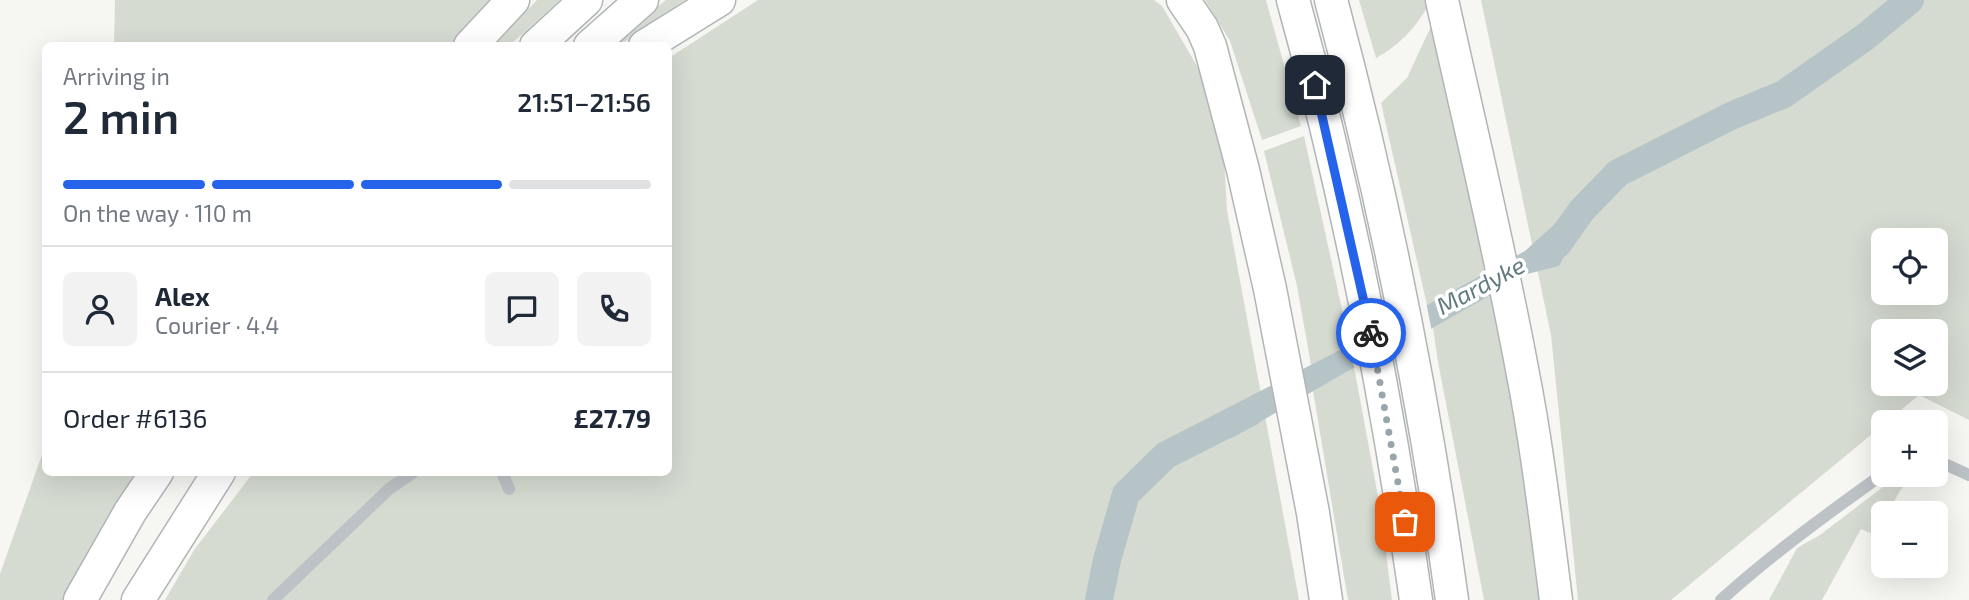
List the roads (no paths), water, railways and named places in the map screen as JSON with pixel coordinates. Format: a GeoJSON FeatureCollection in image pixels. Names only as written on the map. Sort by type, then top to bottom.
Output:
{"type":"FeatureCollection","features":[{"type":"Feature","properties":{"kind":"highway"},"geometry":{"type":"LineString","coordinates":[[474,42],[513,0]]}},
{"type":"Feature","properties":{"kind":"highway"},"geometry":{"type":"LineString","coordinates":[[540,42],[586,0]]}},
{"type":"Feature","properties":{"kind":"highway"},"geometry":{"type":"LineString","coordinates":[[595,42],[642,0]]}},
{"type":"Feature","properties":{"kind":"highway"},"geometry":{"type":"LineString","coordinates":[[651,42],[719,0]]}},
{"type":"Feature","properties":{"kind":"highway"},"geometry":{"type":"LineString","coordinates":[[1183,0],[1202,27],[1223,85],[1270,289],[1304,464],[1326,600]]}},
{"type":"Feature","properties":{"kind":"highway"},"geometry":{"type":"LineString","coordinates":[[1293,0],[1368,317],[1401,496],[1416,600]]}},
{"type":"Feature","properties":{"kind":"highway"},"geometry":{"type":"LineString","coordinates":[[1331,0],[1391,250],[1435,479],[1452,600]]}},
{"type":"Feature","properties":{"kind":"highway"},"geometry":{"type":"LineString","coordinates":[[1442,0],[1510,305],[1544,499],[1556,600]]}},
{"type":"Feature","properties":{"kind":"highway"},"geometry":{"type":"LineString","coordinates":[[80,600],[130,512],[155,476]]}},
{"type":"Feature","properties":{"kind":"highway"},"geometry":{"type":"LineString","coordinates":[[138,600],[216,476]]}},
{"type":"Feature","properties":{"kind":"lane"},"geometry":{"type":"LineString","coordinates":[[1948,465],[1969,475]]}},
{"type":"Feature","properties":{"kind":"lane"},"geometry":{"type":"LineString","coordinates":[[273,600],[388,489],[408,476]]}},
{"type":"Feature","properties":{"kind":"lane"},"geometry":{"type":"LineString","coordinates":[[504,476],[509,489]]}},
{"type":"Feature","properties":{"kind":"lane"},"geometry":{"type":"LineString","coordinates":[[1721,600],[1827,513],[1871,482]]}},
{"type":"Feature","properties":{"kind":"water"},"geometry":{"type":"Polygon","coordinates":[[[1567,213],[1577,232],[1559,266],[1527,274],[1433,328],[1355,367],[1232,438],[1219,440],[1210,417],[1525,251],[1567,213]]]}},
{"type":"Feature","properties":{"kind":"waterway","name":"Mardyke"},"geometry":{"type":"LineString","coordinates":[[1546,251],[1557,245],[1582,210],[1618,173],[1731,116],[1784,94],[1865,37],[1910,0]]}},
{"type":"Feature","properties":{"kind":"waterway","name":"Mardyke"},"geometry":{"type":"LineString","coordinates":[[1099,600],[1107,560],[1126,494],[1166,455],[1249,413]]}}]}
